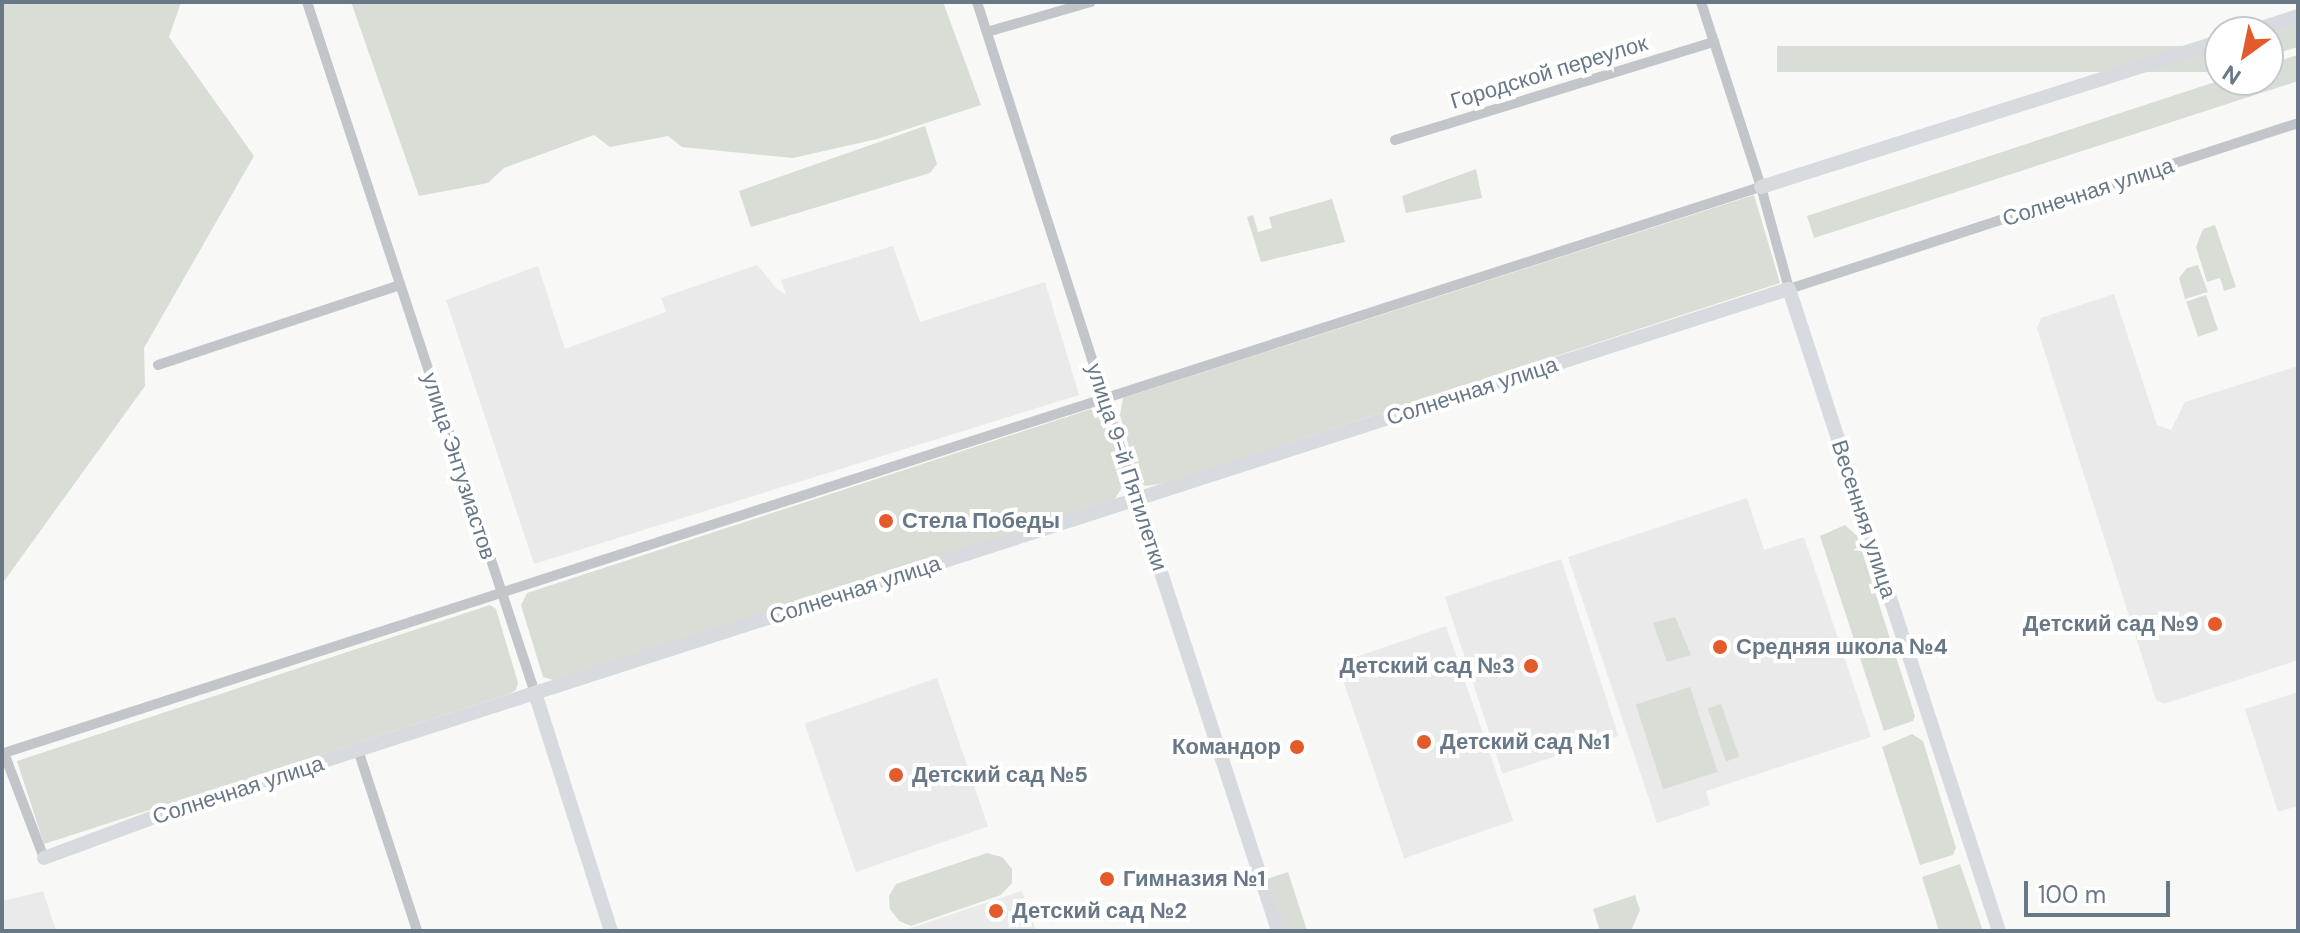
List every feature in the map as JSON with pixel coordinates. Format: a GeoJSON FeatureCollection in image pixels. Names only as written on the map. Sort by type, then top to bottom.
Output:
{"type":"FeatureCollection","features":[{"type":"Feature","properties":{"kind":"street","name":"улица Энтузиастов"},"geometry":{"type":"LineString","coordinates":[[307,2],[611,931]]}},
{"type":"Feature","properties":{"kind":"street","name":"улица 9-й Пятилетки"},"geometry":{"type":"LineString","coordinates":[[977,2],[1278,931]]}},
{"type":"Feature","properties":{"kind":"street"},"geometry":{"type":"LineString","coordinates":[[987,32],[1091,2]]}},
{"type":"Feature","properties":{"kind":"street"},"geometry":{"type":"LineString","coordinates":[[1701,2],[1761,187],[1789,289]]}},
{"type":"Feature","properties":{"kind":"street","name":"Городской переулок"},"geometry":{"type":"LineString","coordinates":[[1395,140],[1714,42]]}},
{"type":"Feature","properties":{"kind":"street"},"geometry":{"type":"LineString","coordinates":[[1761,187],[2204,46]]}},
{"type":"Feature","properties":{"kind":"street","name":"Солнечная улица"},"geometry":{"type":"LineString","coordinates":[[1761,187],[4,753],[44,858],[181,807],[2298,123]]}},
{"type":"Feature","properties":{"kind":"street"},"geometry":{"type":"LineString","coordinates":[[158,365],[400,285]]}},
{"type":"Feature","properties":{"kind":"street","name":"Весенняя улица"},"geometry":{"type":"LineString","coordinates":[[1789,289],[1999,931]]}},
{"type":"Feature","properties":{"kind":"street"},"geometry":{"type":"LineString","coordinates":[[358,750],[417,931]]}},
{"type":"Feature","properties":{"kind":"shaded area"},"geometry":{"type":"Polygon","coordinates":[[[2,2],[181,2],[169,37],[254,156],[144,348],[145,386],[2,584],[2,2]]]}},
{"type":"Feature","properties":{"kind":"shaded area"},"geometry":{"type":"Polygon","coordinates":[[[351,2],[943,2],[981,105],[877,139],[793,158],[682,147],[668,136],[610,147],[594,135],[504,168],[488,183],[419,196],[351,2]]]}},
{"type":"Feature","properties":{"kind":"shaded area"},"geometry":{"type":"Polygon","coordinates":[[[2298,21],[2298,47],[2284,51],[2284,26],[2298,21]]]}},
{"type":"Feature","properties":{"kind":"shaded area"},"geometry":{"type":"Polygon","coordinates":[[[1777,46],[2204,46],[2204,72],[1777,72],[1777,46]]]}},
{"type":"Feature","properties":{"kind":"shaded area"},"geometry":{"type":"Polygon","coordinates":[[[2298,55],[2298,81],[2284,86],[2284,59],[2298,55]]]}},
{"type":"Feature","properties":{"kind":"shaded area"},"geometry":{"type":"Polygon","coordinates":[[[2204,86],[2204,96],[2252,96],[1814,238],[1807,216],[2204,86]]]}},
{"type":"Feature","properties":{"kind":"shaded area"},"geometry":{"type":"Polygon","coordinates":[[[925,126],[937,164],[930,173],[751,227],[739,191],[925,126]]]}},
{"type":"Feature","properties":{"kind":"shaded area"},"geometry":{"type":"Polygon","coordinates":[[[1476,169],[1482,198],[1406,213],[1402,196],[1476,169]]]}},
{"type":"Feature","properties":{"kind":"shaded area"},"geometry":{"type":"Polygon","coordinates":[[[1754,195],[1780,283],[1166,483],[1145,486],[1138,478],[1120,415],[1123,398],[1754,195]]]}},
{"type":"Feature","properties":{"kind":"shaded area"},"geometry":{"type":"Polygon","coordinates":[[[1332,199],[1345,242],[1261,262],[1247,217],[1253,215],[1258,232],[1272,228],[1269,217],[1332,199]]]}},
{"type":"Feature","properties":{"kind":"shaded area"},"geometry":{"type":"Polygon","coordinates":[[[2215,225],[2236,287],[2224,291],[2220,278],[2207,282],[2196,247],[2203,229],[2215,225]]]}},
{"type":"Feature","properties":{"kind":"shaded area"},"geometry":{"type":"Polygon","coordinates":[[[893,246],[920,322],[1045,282],[1079,395],[534,564],[446,300],[538,266],[565,349],[666,312],[661,298],[757,265],[786,295],[781,280],[893,246]]]}},
{"type":"Feature","properties":{"kind":"shaded area"},"geometry":{"type":"Polygon","coordinates":[[[2198,265],[2208,292],[2185,299],[2179,278],[2187,268],[2198,265]]]}},
{"type":"Feature","properties":{"kind":"shaded area"},"geometry":{"type":"Polygon","coordinates":[[[2114,294],[2157,425],[2171,430],[2185,402],[2298,366],[2298,660],[2164,704],[2156,700],[2037,328],[2041,318],[2114,294]]]}},
{"type":"Feature","properties":{"kind":"shaded area"},"geometry":{"type":"Polygon","coordinates":[[[2206,295],[2218,330],[2198,337],[2186,302],[2206,295]]]}},
{"type":"Feature","properties":{"kind":"shaded area"},"geometry":{"type":"Polygon","coordinates":[[[1094,408],[1105,413],[1125,482],[1115,499],[556,681],[543,677],[521,605],[527,593],[1094,408]]]}},
{"type":"Feature","properties":{"kind":"shaded area","name":"Средняя школа №4"},"geometry":{"type":"Polygon","coordinates":[[[1747,498],[1764,550],[1804,537],[1871,737],[1706,791],[1710,805],[1657,823],[1568,557],[1747,498]]]}},
{"type":"Feature","properties":{"kind":"shaded area"},"geometry":{"type":"Polygon","coordinates":[[[1845,525],[1857,536],[1915,716],[1913,721],[1884,731],[1820,536],[1845,525]]]}},
{"type":"Feature","properties":{"kind":"shaded area","name":"Детский сад №3"},"geometry":{"type":"Polygon","coordinates":[[[1561,559],[1618,736],[1502,774],[1445,597],[1561,559]]]}},
{"type":"Feature","properties":{"kind":"shaded area"},"geometry":{"type":"Polygon","coordinates":[[[490,605],[496,609],[518,683],[516,690],[509,694],[44,844],[17,761],[490,605]]]}},
{"type":"Feature","properties":{"kind":"shaded area"},"geometry":{"type":"Polygon","coordinates":[[[1675,617],[1691,655],[1667,662],[1653,623],[1675,617]]]}},
{"type":"Feature","properties":{"kind":"shaded area","name":"Детский сад №1"},"geometry":{"type":"Polygon","coordinates":[[[1446,626],[1513,821],[1404,858],[1337,663],[1446,626]]]}},
{"type":"Feature","properties":{"kind":"shaded area","name":"Детский сад №5"},"geometry":{"type":"Polygon","coordinates":[[[937,678],[988,826],[856,872],[805,724],[937,678]]]}},
{"type":"Feature","properties":{"kind":"shaded area"},"geometry":{"type":"Polygon","coordinates":[[[1690,687],[1718,772],[1663,789],[1636,705],[1690,687]]]}},
{"type":"Feature","properties":{"kind":"shaded area"},"geometry":{"type":"Polygon","coordinates":[[[2298,692],[2298,806],[2278,812],[2245,709],[2298,692]]]}},
{"type":"Feature","properties":{"kind":"shaded area"},"geometry":{"type":"Polygon","coordinates":[[[1721,704],[1739,757],[1726,762],[1708,709],[1721,704]]]}},
{"type":"Feature","properties":{"kind":"shaded area"},"geometry":{"type":"Polygon","coordinates":[[[1912,734],[1923,741],[1956,848],[1953,855],[1920,865],[1882,747],[1912,734]]]}},
{"type":"Feature","properties":{"kind":"shaded area"},"geometry":{"type":"Polygon","coordinates":[[[987,853],[1002,857],[1012,869],[1012,883],[1001,895],[911,926],[899,921],[890,909],[889,896],[896,884],[987,853]]]}},
{"type":"Feature","properties":{"kind":"shaded area"},"geometry":{"type":"Polygon","coordinates":[[[1960,864],[1983,931],[1939,931],[1922,877],[1960,864]]]}},
{"type":"Feature","properties":{"kind":"shaded area"},"geometry":{"type":"Polygon","coordinates":[[[1288,872],[1307,931],[1285,931],[1268,878],[1288,872]]]}},
{"type":"Feature","properties":{"kind":"shaded area"},"geometry":{"type":"Polygon","coordinates":[[[43,891],[56,931],[2,931],[2,901],[43,891]]]}},
{"type":"Feature","properties":{"kind":"shaded area","name":"Детский сад №2"},"geometry":{"type":"Polygon","coordinates":[[[1022,891],[1036,931],[902,931],[1022,891]]]}},
{"type":"Feature","properties":{"kind":"shaded area"},"geometry":{"type":"Polygon","coordinates":[[[1635,895],[1640,910],[1631,931],[1600,931],[1593,909],[1635,895]]]}},
{"type":"Feature","properties":{"kind":"place","name":"Стела Победы"},"geometry":{"type":"Point","coordinates":[886,521]}},
{"type":"Feature","properties":{"kind":"place","name":"Детский сад №9"},"geometry":{"type":"Point","coordinates":[2215,624]}},
{"type":"Feature","properties":{"kind":"place","name":"Средняя школа №4"},"geometry":{"type":"Point","coordinates":[1720,647]}},
{"type":"Feature","properties":{"kind":"place","name":"Детский сад №3"},"geometry":{"type":"Point","coordinates":[1531,666]}},
{"type":"Feature","properties":{"kind":"place","name":"Детский сад №1"},"geometry":{"type":"Point","coordinates":[1424,742]}},
{"type":"Feature","properties":{"kind":"place","name":"Командор"},"geometry":{"type":"Point","coordinates":[1297,747]}},
{"type":"Feature","properties":{"kind":"place","name":"Детский сад №5"},"geometry":{"type":"Point","coordinates":[896,775]}},
{"type":"Feature","properties":{"kind":"place","name":"Гимназия №1"},"geometry":{"type":"Point","coordinates":[1107,879]}},
{"type":"Feature","properties":{"kind":"place","name":"Детский сад №2"},"geometry":{"type":"Point","coordinates":[996,911]}}]}
